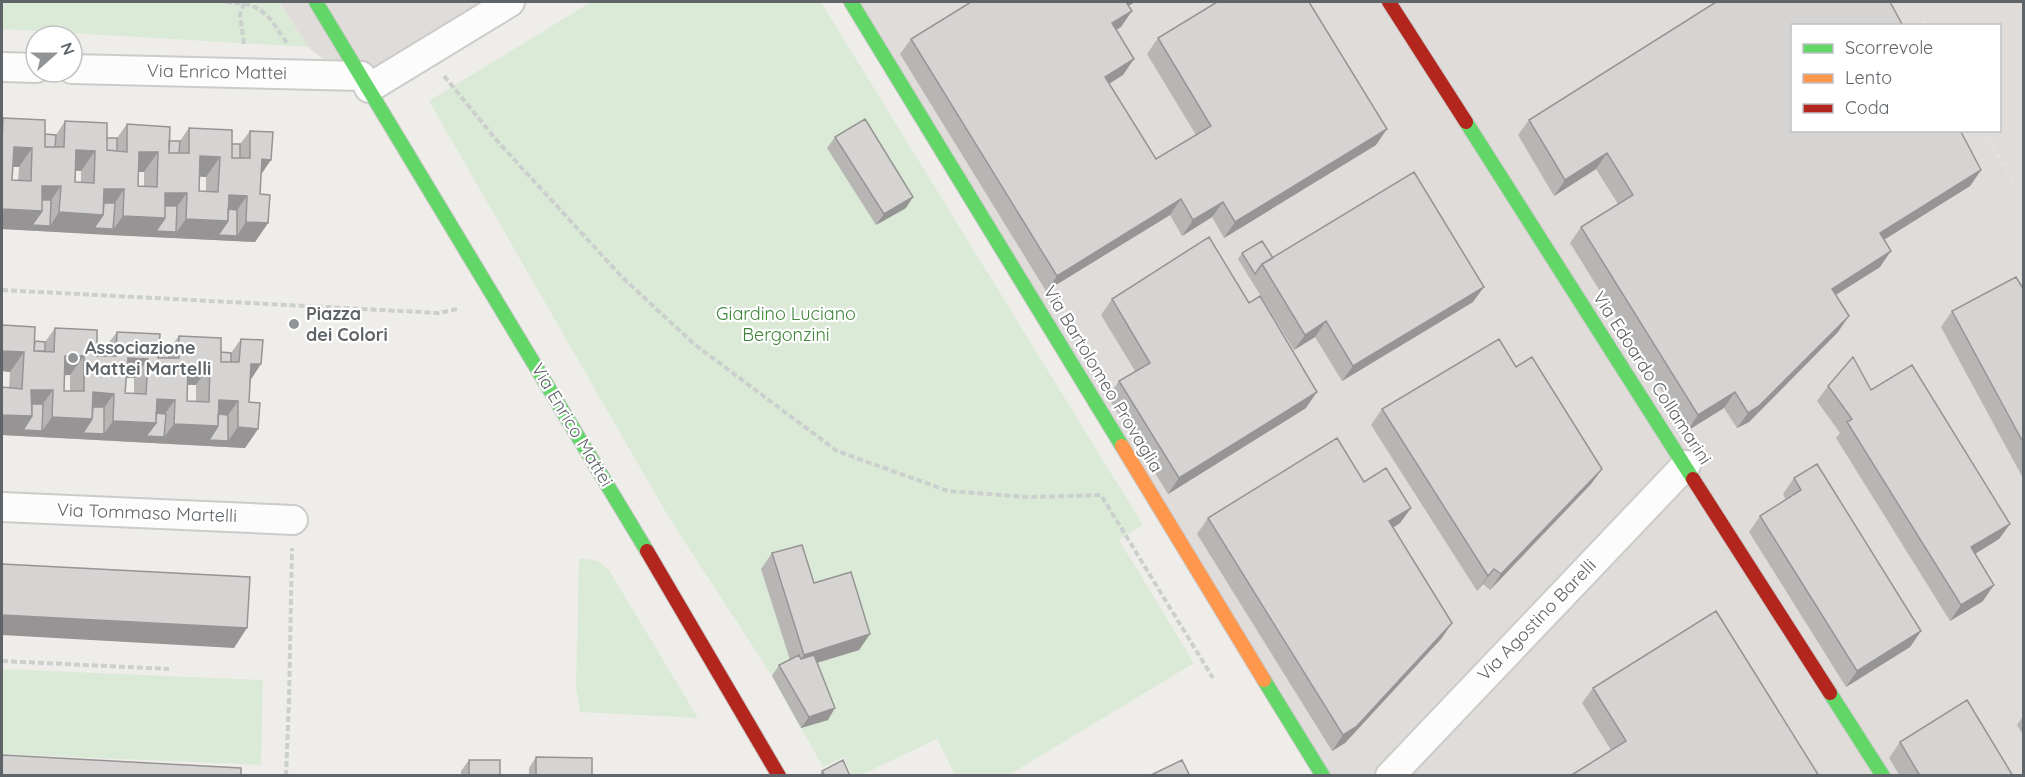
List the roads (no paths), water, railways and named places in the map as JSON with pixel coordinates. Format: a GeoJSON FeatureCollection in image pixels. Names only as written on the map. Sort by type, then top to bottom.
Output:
{"type":"FeatureCollection","features":[{"type":"Feature","properties":{"kind":"street","name":"Via Enrico Mattei"},"geometry":{"type":"LineString","coordinates":[[316,2],[680,605],[779,776]]}},
{"type":"Feature","properties":{"kind":"street"},"geometry":{"type":"LineString","coordinates":[[365,82],[510,2]]}},
{"type":"Feature","properties":{"kind":"street","name":"Via Bartolomeo Provaglia"},"geometry":{"type":"LineString","coordinates":[[851,2],[1323,776]]}},
{"type":"Feature","properties":{"kind":"street","name":"Via Edoardo Collamarini"},"geometry":{"type":"LineString","coordinates":[[1389,2],[1883,776]]}},
{"type":"Feature","properties":{"kind":"street"},"geometry":{"type":"LineString","coordinates":[[2,67],[24,68]]}},
{"type":"Feature","properties":{"kind":"street","name":"Via Enrico Mattei"},"geometry":{"type":"LineString","coordinates":[[84,69],[245,73],[365,82]]}},
{"type":"Feature","properties":{"kind":"street","name":"Via Agostino Barelli"},"geometry":{"type":"LineString","coordinates":[[1390,776],[1686,465]]}},
{"type":"Feature","properties":{"kind":"street","name":"Via Tommaso Martelli"},"geometry":{"type":"LineString","coordinates":[[2,507],[293,520]]}},
{"type":"Feature","properties":{"kind":"railway"},"geometry":{"type":"LineString","coordinates":[[1985,132],[2024,202]]}},
{"type":"Feature","properties":{"kind":"place","name":"Piazza dei Colori"},"geometry":{"type":"Point","coordinates":[294,324]}},
{"type":"Feature","properties":{"kind":"place","name":"Associazione Mattei Martelli"},"geometry":{"type":"Point","coordinates":[73,358]}},
{"type":"Feature","properties":{"kind":"park label","name":"Giardino Luciano Bergonzini"},"geometry":{"type":"Point","coordinates":[786,324]}}]}
